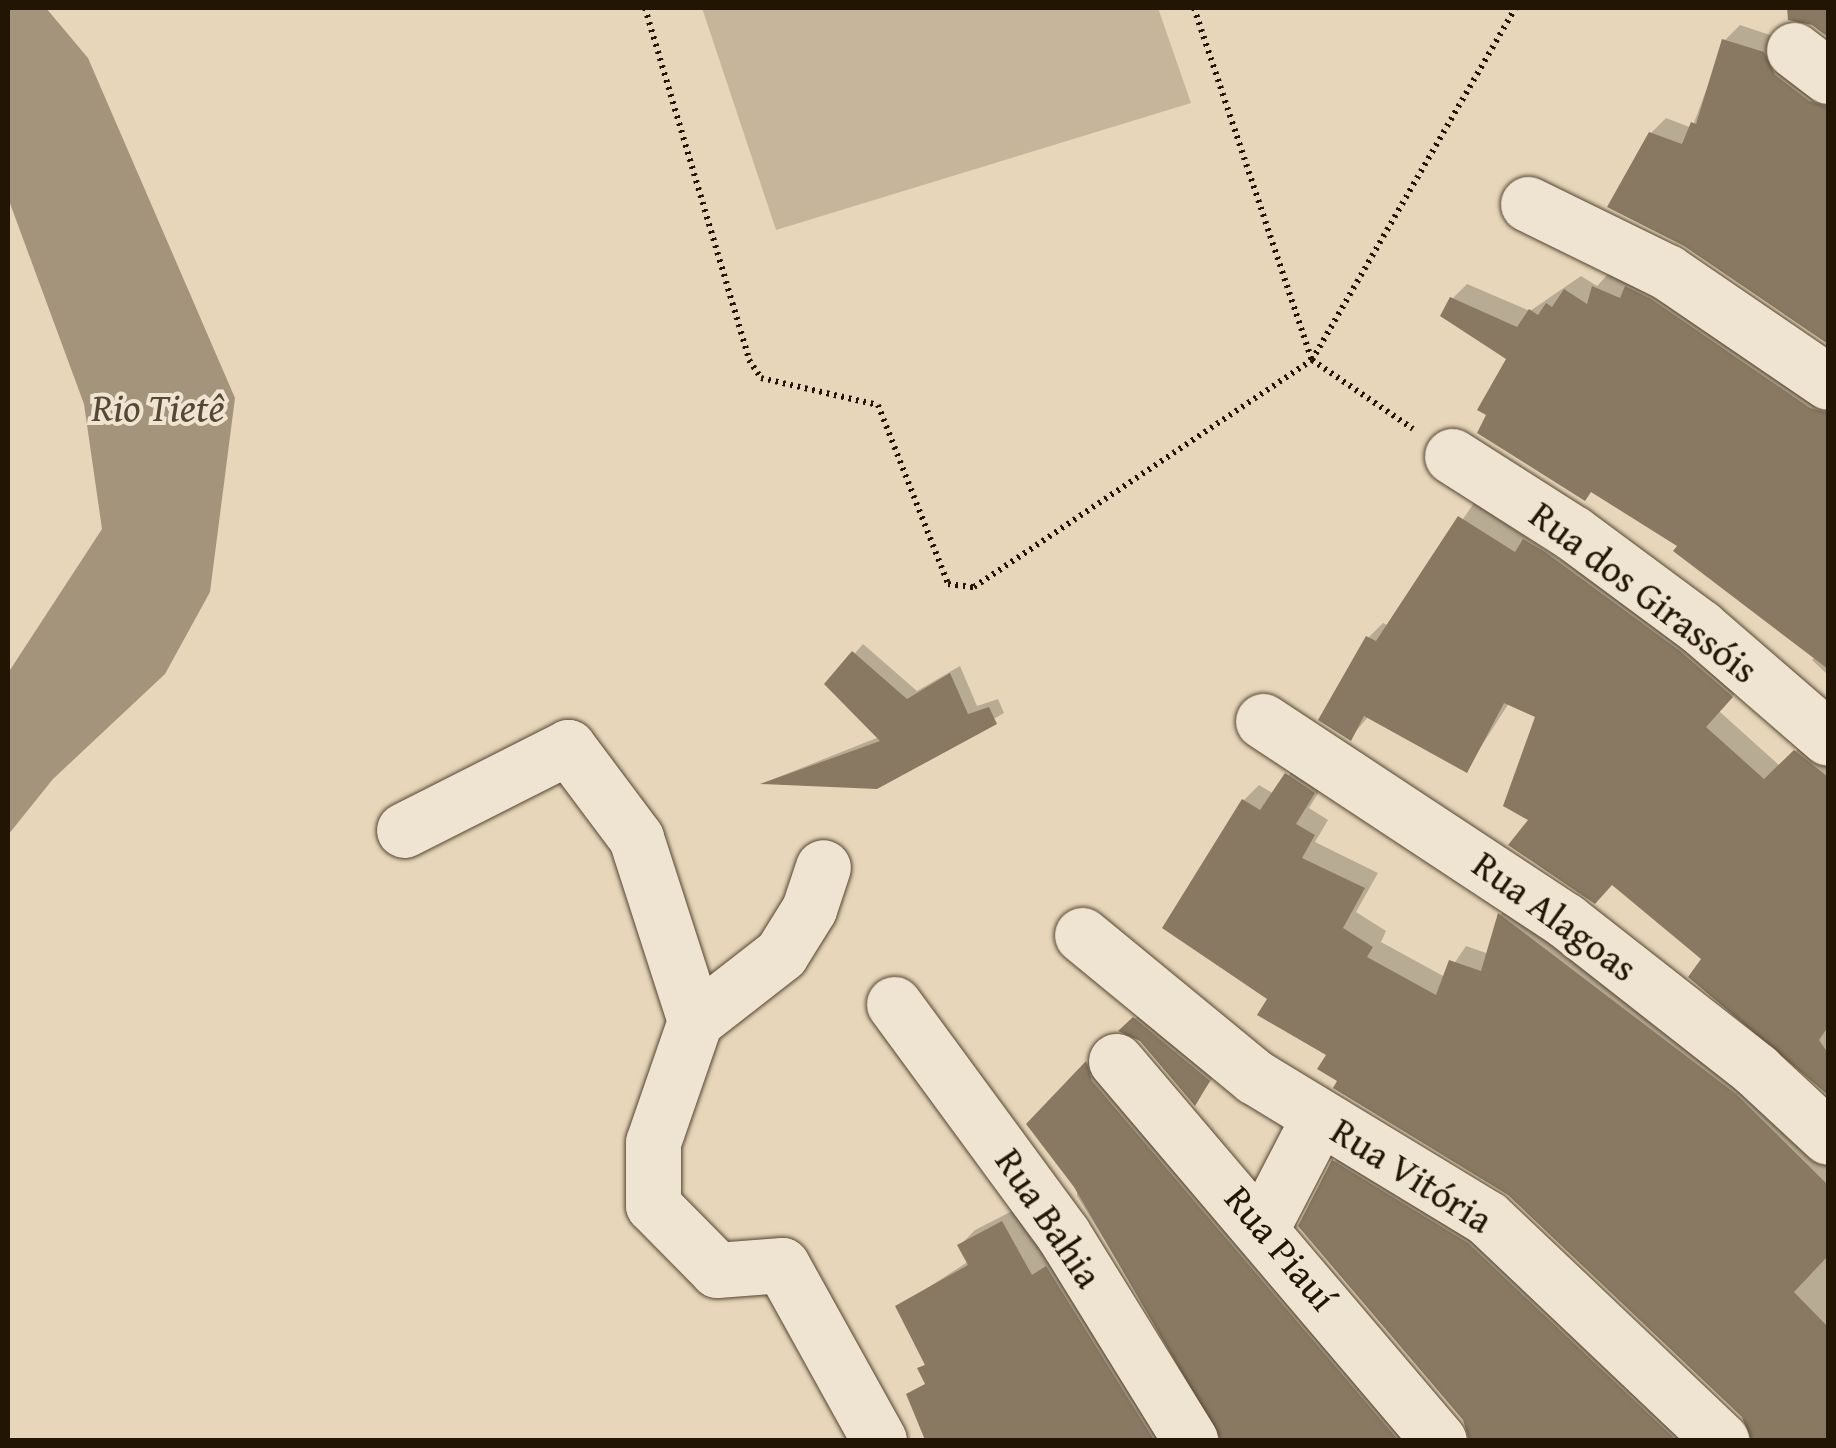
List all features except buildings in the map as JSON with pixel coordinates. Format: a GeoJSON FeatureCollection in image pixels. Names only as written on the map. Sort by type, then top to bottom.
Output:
{"type":"FeatureCollection","features":[{"type":"Feature","properties":{"kind":"street"},"geometry":{"type":"LineString","coordinates":[[1528,204],[1667,272],[1828,382]]}},
{"type":"Feature","properties":{"kind":"street","name":"Rua dos Girassóis"},"geometry":{"type":"LineString","coordinates":[[1452,456],[1573,532],[1700,628],[1828,738]]}},
{"type":"Feature","properties":{"kind":"street","name":"Rua Alagoas"},"geometry":{"type":"LineString","coordinates":[[1264,721],[1565,920],[1756,1070],[1828,1136]]}},
{"type":"Feature","properties":{"kind":"street"},"geometry":{"type":"LineString","coordinates":[[404,830],[568,747],[636,838],[694,1020]]}},
{"type":"Feature","properties":{"kind":"street"},"geometry":{"type":"LineString","coordinates":[[822,867],[808,909],[780,954],[694,1020],[654,1142],[652,1205],[717,1270],[782,1265],[879,1440]]}},
{"type":"Feature","properties":{"kind":"street","name":"Rua Vitória"},"geometry":{"type":"LineString","coordinates":[[1082,935],[1194,1032],[1318,1117],[1488,1218],[1721,1440]]}},
{"type":"Feature","properties":{"kind":"street","name":"Rua Bahia"},"geometry":{"type":"LineString","coordinates":[[894,1004],[1063,1234],[1190,1440]]}},
{"type":"Feature","properties":{"kind":"street","name":"Rua Piauí"},"geometry":{"type":"LineString","coordinates":[[1116,1061],[1262,1227],[1439,1440]]}},
{"type":"Feature","properties":{"kind":"street"},"geometry":{"type":"LineString","coordinates":[[1262,1227],[1318,1117]]}},
{"type":"Feature","properties":{"kind":"path"},"geometry":{"type":"LineString","coordinates":[[645,8],[749,360],[762,378],[878,405],[948,584],[974,586],[1312,360],[1514,8]]}},
{"type":"Feature","properties":{"kind":"path"},"geometry":{"type":"LineString","coordinates":[[1194,8],[1312,360],[1452,456]]}},
{"type":"Feature","properties":{"kind":"shaded area"},"geometry":{"type":"Polygon","coordinates":[[[702,8],[1158,8],[1191,103],[776,230],[702,8]]]}},
{"type":"Feature","properties":{"kind":"water","name":"Rio Tietê"},"geometry":{"type":"Polygon","coordinates":[[[8,8],[46,8],[88,58],[235,398],[210,592],[165,674],[53,779],[8,835],[8,673],[102,529],[84,404],[8,198],[8,8]]]}}]}
